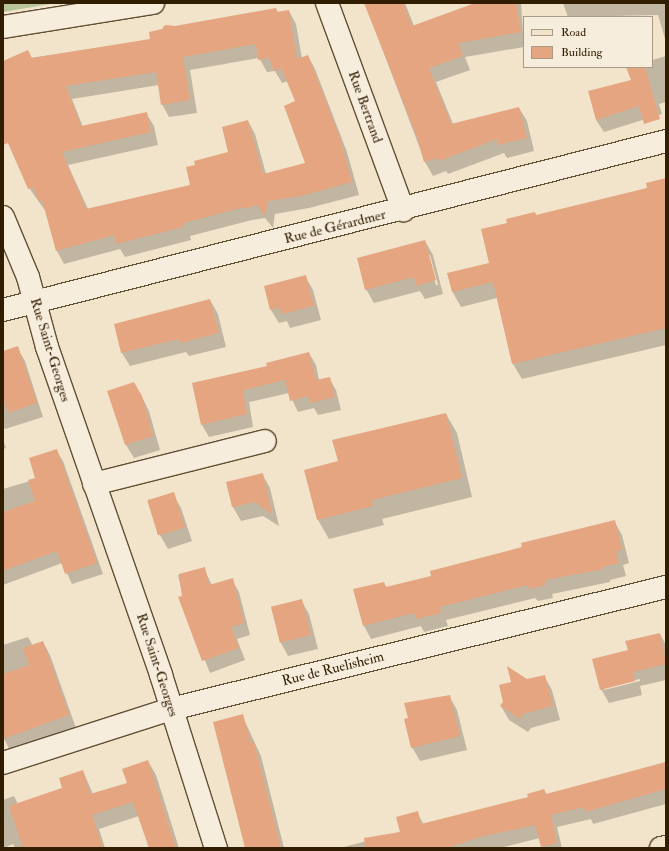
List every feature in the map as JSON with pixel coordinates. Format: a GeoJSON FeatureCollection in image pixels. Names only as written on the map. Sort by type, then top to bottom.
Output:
{"type":"FeatureCollection","features":[{"type":"Feature","properties":{"kind":"main road"},"geometry":{"type":"LineString","coordinates":[[661,848],[666,847]]}},
{"type":"Feature","properties":{"kind":"street"},"geometry":{"type":"LineString","coordinates":[[3,27],[154,3]]}},
{"type":"Feature","properties":{"kind":"street","name":"Rue Bertrand"},"geometry":{"type":"LineString","coordinates":[[327,3],[403,210]]}},
{"type":"Feature","properties":{"kind":"street","name":"Rue de Gérardmer"},"geometry":{"type":"LineString","coordinates":[[3,310],[403,210],[666,141]]}},
{"type":"Feature","properties":{"kind":"street","name":"Rue Saint-Georges"},"geometry":{"type":"LineString","coordinates":[[3,218],[28,277],[47,347],[171,709],[216,848]]}},
{"type":"Feature","properties":{"kind":"street"},"geometry":{"type":"LineString","coordinates":[[94,484],[265,442]]}},
{"type":"Feature","properties":{"kind":"street","name":"Rue de Ruelisheim"},"geometry":{"type":"LineString","coordinates":[[3,763],[171,709],[666,587]]}},
{"type":"Feature","properties":{"kind":"green space"},"geometry":{"type":"Polygon","coordinates":[[[3,3],[56,3],[3,12],[3,3]]]}},
{"type":"Feature","properties":{"kind":"building"},"geometry":{"type":"Polygon","coordinates":[[[364,3],[403,3],[412,26],[475,3],[516,3],[521,32],[458,43],[463,56],[429,68],[451,124],[519,107],[527,138],[498,145],[497,139],[439,161],[438,158],[424,162],[417,137],[364,3]]]}},
{"type":"Feature","properties":{"kind":"building"},"geometry":{"type":"Polygon","coordinates":[[[276,8],[277,12],[289,10],[297,59],[308,55],[340,138],[352,182],[301,196],[268,201],[265,216],[257,205],[245,209],[244,207],[184,223],[184,227],[116,244],[114,235],[56,251],[42,200],[39,202],[33,187],[28,189],[8,143],[3,145],[3,61],[28,50],[32,58],[150,39],[149,32],[162,29],[165,25],[175,26],[276,8]],[[256,44],[183,57],[190,100],[161,105],[156,72],[66,86],[81,126],[147,112],[151,132],[62,152],[86,209],[190,185],[186,167],[195,165],[194,161],[228,152],[222,127],[248,120],[263,174],[305,163],[284,106],[295,101],[281,68],[274,71],[269,58],[258,60],[256,44]]]}},
{"type":"Feature","properties":{"kind":"building"},"geometry":{"type":"Polygon","coordinates":[[[626,68],[645,68],[660,119],[644,124],[639,106],[596,120],[588,91],[631,80],[626,68]]]}},
{"type":"Feature","properties":{"kind":"building"},"geometry":{"type":"Polygon","coordinates":[[[666,178],[666,328],[512,364],[493,282],[452,292],[447,273],[489,263],[481,229],[507,223],[506,219],[535,212],[536,215],[647,188],[646,183],[666,178]]]}},
{"type":"Feature","properties":{"kind":"building"},"geometry":{"type":"Polygon","coordinates":[[[425,240],[436,280],[416,286],[414,277],[365,290],[357,258],[425,240]]]}},
{"type":"Feature","properties":{"kind":"building"},"geometry":{"type":"Polygon","coordinates":[[[306,275],[314,306],[281,314],[280,307],[270,310],[264,286],[306,275]]]}},
{"type":"Feature","properties":{"kind":"building"},"geometry":{"type":"Polygon","coordinates":[[[210,299],[219,333],[180,343],[179,339],[121,353],[114,324],[210,299]]]}},
{"type":"Feature","properties":{"kind":"building"},"geometry":{"type":"Polygon","coordinates":[[[18,346],[37,403],[8,413],[3,398],[3,351],[18,346]]]}},
{"type":"Feature","properties":{"kind":"building"},"geometry":{"type":"Polygon","coordinates":[[[309,352],[316,380],[330,377],[335,397],[310,403],[309,396],[290,401],[285,380],[243,390],[247,414],[201,425],[192,383],[267,366],[266,363],[309,352]]]}},
{"type":"Feature","properties":{"kind":"building"},"geometry":{"type":"Polygon","coordinates":[[[134,382],[142,396],[153,436],[125,445],[107,391],[134,382]]]}},
{"type":"Feature","properties":{"kind":"building"},"geometry":{"type":"Polygon","coordinates":[[[446,413],[462,478],[372,500],[373,506],[317,520],[304,470],[338,461],[332,440],[446,413]]]}},
{"type":"Feature","properties":{"kind":"building"},"geometry":{"type":"Polygon","coordinates":[[[57,449],[97,563],[65,574],[57,551],[3,571],[3,512],[35,501],[28,480],[35,478],[29,458],[57,449]]]}},
{"type":"Feature","properties":{"kind":"building"},"geometry":{"type":"Polygon","coordinates":[[[263,473],[272,514],[255,502],[232,507],[226,482],[263,473]]]}},
{"type":"Feature","properties":{"kind":"building"},"geometry":{"type":"Polygon","coordinates":[[[174,492],[185,527],[158,536],[147,500],[174,492]]]}},
{"type":"Feature","properties":{"kind":"building"},"geometry":{"type":"Polygon","coordinates":[[[615,520],[622,550],[616,551],[619,563],[603,567],[604,569],[545,580],[546,585],[529,589],[528,585],[440,607],[441,613],[416,619],[414,613],[363,626],[353,589],[384,582],[386,587],[431,576],[430,571],[522,547],[521,543],[615,520]]]}},
{"type":"Feature","properties":{"kind":"building"},"geometry":{"type":"Polygon","coordinates":[[[205,567],[209,585],[233,578],[244,623],[231,627],[239,648],[202,661],[178,597],[182,596],[179,574],[205,567]]]}},
{"type":"Feature","properties":{"kind":"building"},"geometry":{"type":"Polygon","coordinates":[[[302,599],[311,635],[280,643],[271,607],[302,599]]]}},
{"type":"Feature","properties":{"kind":"building"},"geometry":{"type":"Polygon","coordinates":[[[660,633],[666,664],[633,672],[635,681],[600,690],[592,659],[628,650],[625,641],[660,633]]]}},
{"type":"Feature","properties":{"kind":"building"},"geometry":{"type":"Polygon","coordinates":[[[43,641],[69,715],[3,739],[3,674],[29,665],[23,648],[43,641]]]}},
{"type":"Feature","properties":{"kind":"building"},"geometry":{"type":"Polygon","coordinates":[[[507,666],[527,679],[545,675],[553,706],[523,714],[520,719],[500,706],[503,702],[499,685],[511,682],[507,666]]]}},
{"type":"Feature","properties":{"kind":"building"},"geometry":{"type":"Polygon","coordinates":[[[450,695],[460,736],[411,748],[404,719],[408,718],[404,703],[450,695]]]}},
{"type":"Feature","properties":{"kind":"building"},"geometry":{"type":"Polygon","coordinates":[[[243,714],[251,743],[254,742],[281,848],[245,848],[213,722],[243,714]]]}},
{"type":"Feature","properties":{"kind":"building"},"geometry":{"type":"Polygon","coordinates":[[[148,760],[176,848],[149,848],[133,802],[92,815],[103,848],[23,848],[9,806],[62,788],[59,778],[83,770],[90,794],[127,783],[122,769],[148,760]]]}},
{"type":"Feature","properties":{"kind":"building"},"geometry":{"type":"Polygon","coordinates":[[[666,762],[666,789],[585,812],[584,807],[551,815],[557,843],[541,847],[535,825],[480,837],[447,848],[365,848],[364,838],[400,832],[396,817],[418,811],[421,824],[528,797],[527,794],[544,789],[546,794],[666,762]]]}}]}
